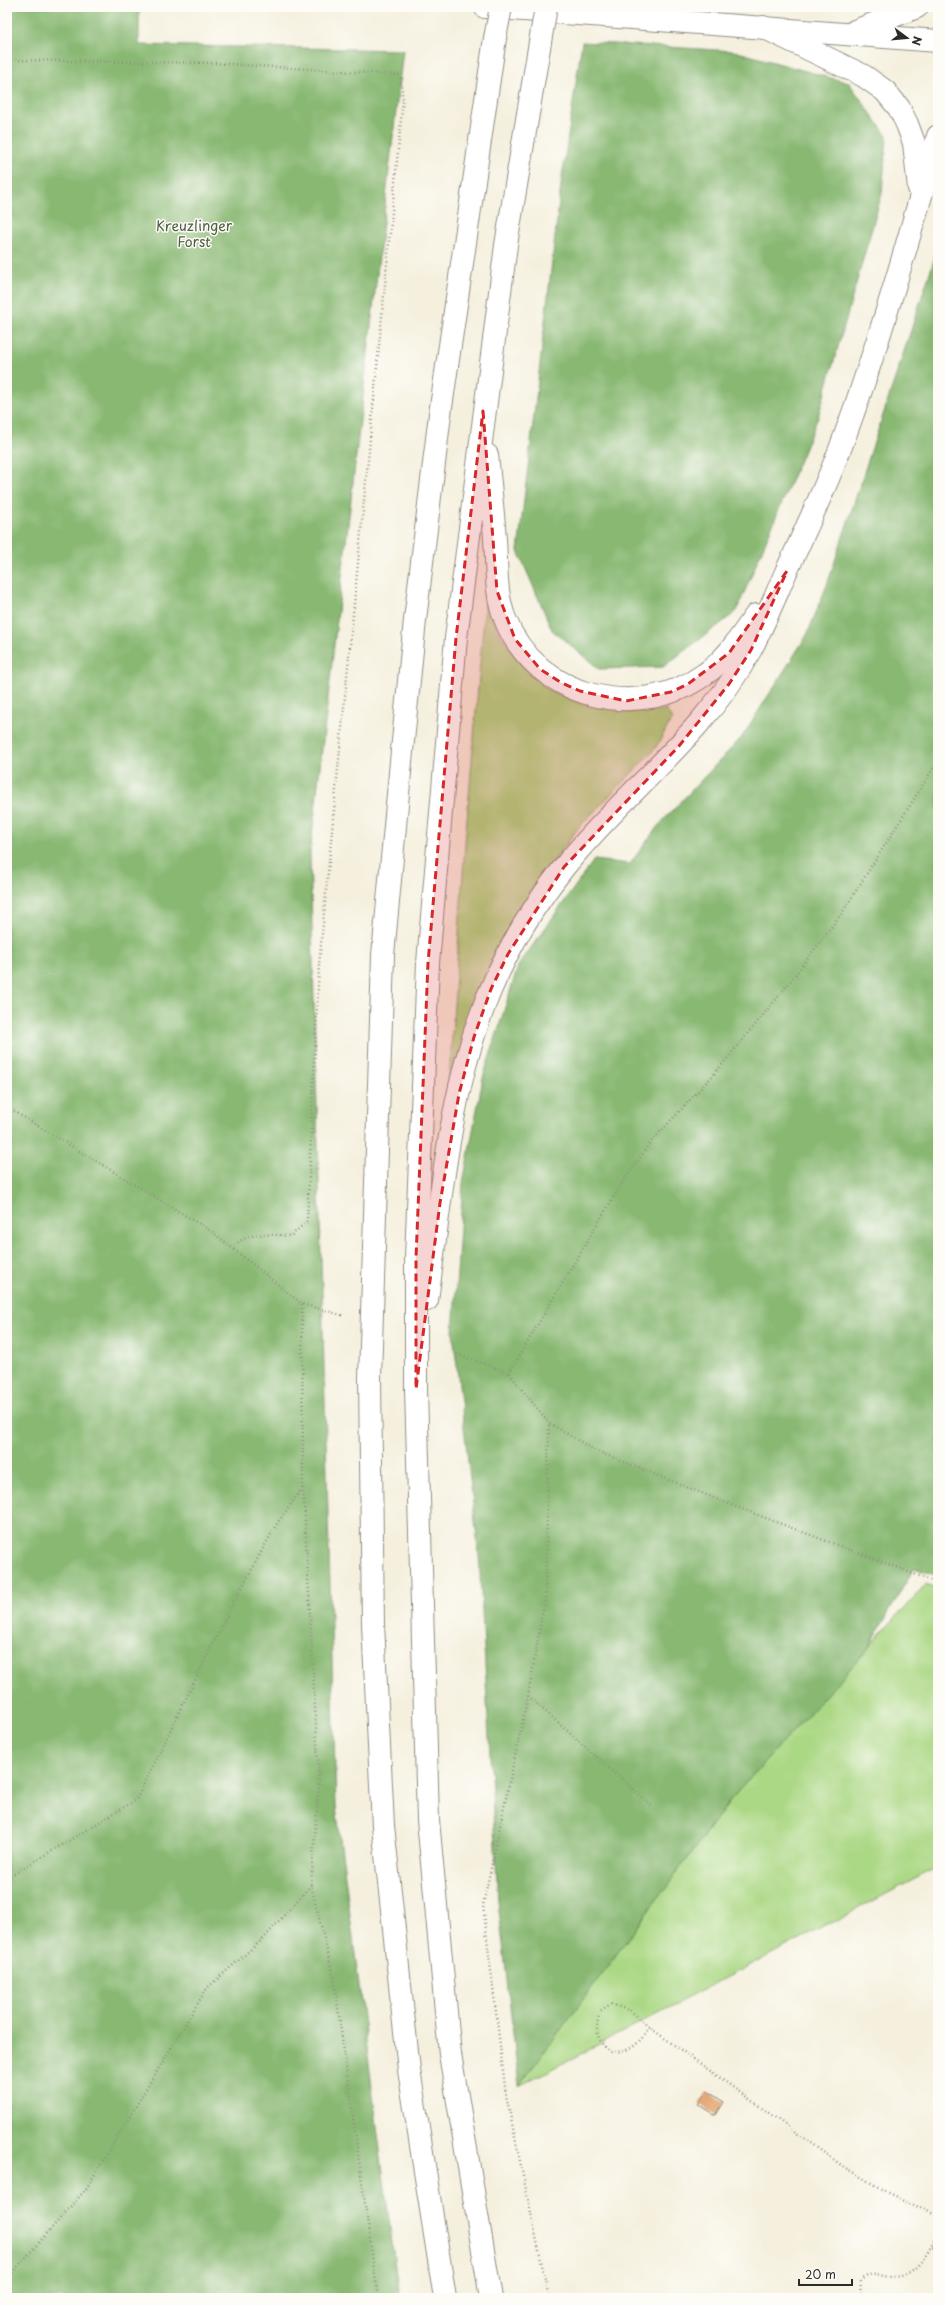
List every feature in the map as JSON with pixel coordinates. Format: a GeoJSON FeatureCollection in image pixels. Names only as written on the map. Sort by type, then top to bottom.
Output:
{"type":"FeatureCollection","features":[{"type":"Feature","properties":{"kind":"main road"},"geometry":{"type":"LineString","coordinates":[[485,7],[938,41]]}},
{"type":"Feature","properties":{"kind":"main road"},"geometry":{"type":"LineString","coordinates":[[445,2298],[409,2070],[383,1826],[373,1624],[370,1378],[383,955],[405,720],[415,620],[440,414],[495,38],[501,7]]}},
{"type":"Feature","properties":{"kind":"main road"},"geometry":{"type":"LineString","coordinates":[[491,2298],[450,2054],[428,1820],[416,1389],[416,1258],[428,963],[456,638],[483,411],[506,245],[546,7]]}},
{"type":"Feature","properties":{"kind":"main road"},"geometry":{"type":"LineString","coordinates":[[848,34],[917,7]]}},
{"type":"Feature","properties":{"kind":"main road"},"geometry":{"type":"LineString","coordinates":[[763,27],[864,76],[885,91],[899,108],[914,143],[920,197]]}},
{"type":"Feature","properties":{"kind":"main road"},"geometry":{"type":"LineString","coordinates":[[416,1389],[440,1203],[459,1094],[474,1037],[491,989],[512,947],[534,909],[564,867],[598,827],[679,746],[704,718],[729,684],[751,650],[830,476],[844,438],[920,197],[934,162],[938,136]]}},
{"type":"Feature","properties":{"kind":"main road"},"geometry":{"type":"LineString","coordinates":[[483,411],[495,540],[497,591],[505,620],[515,639],[540,669],[560,682],[580,691],[626,701],[671,692],[688,684],[706,674],[729,653],[787,571]]}},
{"type":"Feature","properties":{"kind":"path"},"geometry":{"type":"LineString","coordinates":[[7,60],[214,63],[400,75],[403,99],[320,965],[307,1221],[291,1236],[259,1234],[242,1238],[233,1247]]}},
{"type":"Feature","properties":{"kind":"path"},"geometry":{"type":"LineString","coordinates":[[509,1373],[596,1224],[645,1149],[715,1073],[782,992],[842,913],[938,762]]}},
{"type":"Feature","properties":{"kind":"path"},"geometry":{"type":"LineString","coordinates":[[7,1107],[211,1231],[233,1247],[302,1304],[345,1316]]}},
{"type":"Feature","properties":{"kind":"path"},"geometry":{"type":"LineString","coordinates":[[302,1304],[303,1486],[319,1780],[311,1885],[334,1979],[378,2298]]}},
{"type":"Feature","properties":{"kind":"path"},"geometry":{"type":"LineString","coordinates":[[457,1354],[509,1373],[549,1423],[601,1453],[739,1508],[938,1583]]}},
{"type":"Feature","properties":{"kind":"path"},"geometry":{"type":"LineString","coordinates":[[549,1423],[545,1599],[528,1696],[483,1905],[506,2095],[549,2298]]}},
{"type":"Feature","properties":{"kind":"path"},"geometry":{"type":"LineString","coordinates":[[7,1878],[136,1800],[231,1607],[276,1525],[303,1486]]}},
{"type":"Feature","properties":{"kind":"path"},"geometry":{"type":"LineString","coordinates":[[528,1696],[652,1806]]}},
{"type":"Feature","properties":{"kind":"path"},"geometry":{"type":"LineString","coordinates":[[7,2279],[86,2190],[207,1988],[264,1938],[311,1885]]}},
{"type":"Feature","properties":{"kind":"path"},"geometry":{"type":"LineString","coordinates":[[650,2027],[640,2041],[626,2052],[610,2052],[600,2043],[596,2028],[600,2011],[611,2004],[631,2011],[650,2027],[844,2167],[888,2194],[938,2216]]}},
{"type":"Feature","properties":{"kind":"path"},"geometry":{"type":"LineString","coordinates":[[860,2298],[861,2280],[867,2275],[876,2274],[892,2277],[903,2275],[927,2256],[933,2246],[938,2232]]}},
{"type":"Feature","properties":{"kind":"path"},"geometry":{"type":"LineString","coordinates":[[933,2246],[938,2247]]}},
{"type":"Feature","properties":{"kind":"path"},"geometry":{"type":"LineString","coordinates":[[933,2246],[938,2257]]}},
{"type":"Feature","properties":{"kind":"path"},"geometry":{"type":"LineString","coordinates":[[935,2294],[938,2283]]}},
{"type":"Feature","properties":{"kind":"highlighted area"},"geometry":{"type":"Polygon","coordinates":[[[483,411],[497,591],[515,639],[540,669],[560,682],[580,691],[626,701],[671,692],[688,684],[729,653],[787,571],[751,650],[729,684],[679,746],[564,867],[508,954],[491,989],[474,1037],[459,1094],[440,1203],[416,1389],[416,1258],[428,963],[456,638],[483,411]]]}},
{"type":"Feature","properties":{"kind":"green space","name":"Kreuzlinger Forst"},"geometry":{"type":"Polygon","coordinates":[[[7,7],[139,7],[139,45],[403,50],[310,853],[336,1806],[399,2298],[7,2298],[7,7]]]}},
{"type":"Feature","properties":{"kind":"green space"},"geometry":{"type":"Polygon","coordinates":[[[582,42],[734,51],[849,83],[887,136],[882,193],[818,417],[736,612],[663,667],[599,669],[552,630],[518,551],[562,177],[582,42]]]}},
{"type":"Feature","properties":{"kind":"green space"},"geometry":{"type":"Polygon","coordinates":[[[938,248],[938,1576],[914,1568],[868,1649],[731,1799],[519,2086],[498,1901],[479,1555],[453,1333],[463,1183],[483,1078],[518,966],[594,860],[630,864],[658,826],[742,737],[807,635],[827,585],[938,248]]]}},
{"type":"Feature","properties":{"kind":"green space"},"geometry":{"type":"Polygon","coordinates":[[[486,592],[498,632],[545,688],[583,704],[626,712],[666,710],[672,719],[655,749],[578,828],[518,911],[490,965],[448,1094],[465,844],[486,592]]]}},
{"type":"Feature","properties":{"kind":"green space"},"geometry":{"type":"Polygon","coordinates":[[[926,1584],[938,1590],[938,1867],[519,2086],[731,1799],[926,1584]]]}},
{"type":"Feature","properties":{"kind":"building"},"geometry":{"type":"Polygon","coordinates":[[[707,2091],[724,2102],[716,2115],[698,2104],[707,2091]]]}}]}
